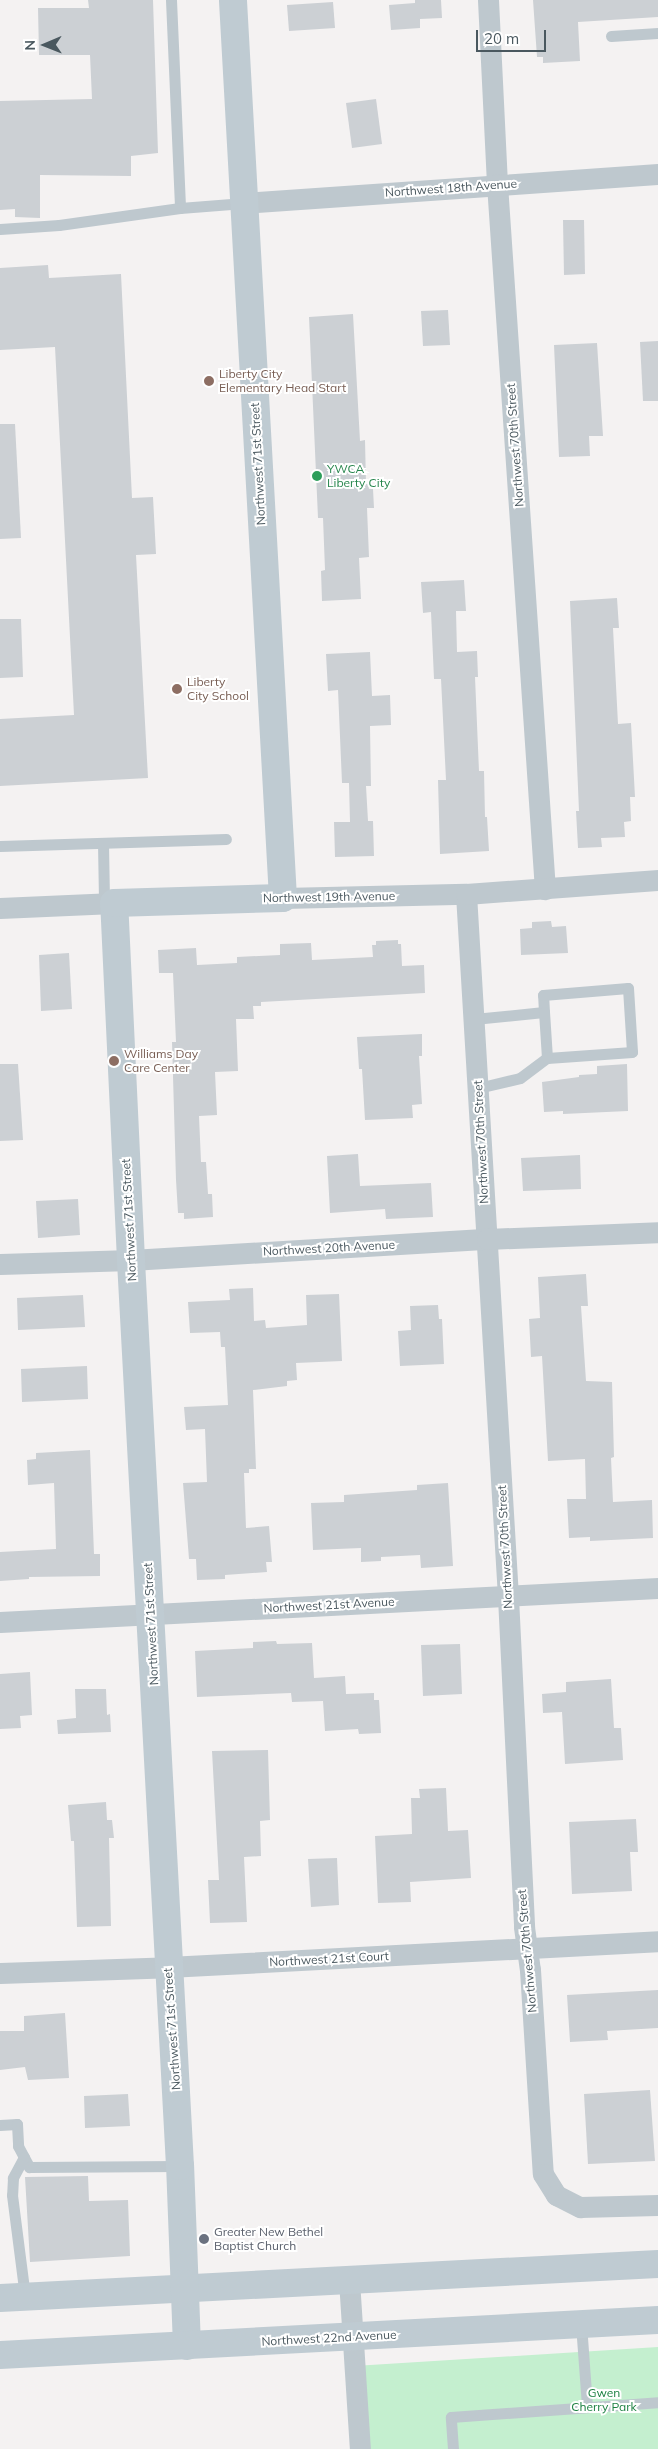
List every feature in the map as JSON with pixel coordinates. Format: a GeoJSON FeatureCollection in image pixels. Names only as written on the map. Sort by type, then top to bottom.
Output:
{"type":"FeatureCollection","features":[{"type":"Feature","properties":{"kind":"street","name":"Northwest 71st Street"},"geometry":{"type":"LineString","coordinates":[[233,0],[283,898]]}},
{"type":"Feature","properties":{"kind":"street","name":"Northwest 70th Street"},"geometry":{"type":"LineString","coordinates":[[488,0],[497,184],[545,889]]}},
{"type":"Feature","properties":{"kind":"street","name":"Northwest 18th Avenue"},"geometry":{"type":"LineString","coordinates":[[244,203],[658,174]]}},
{"type":"Feature","properties":{"kind":"street","name":"Northwest 19th Avenue"},"geometry":{"type":"LineString","coordinates":[[0,908],[109,903],[466,894],[658,880]]}},
{"type":"Feature","properties":{"kind":"street","name":"Northwest 70th Street"},"geometry":{"type":"LineString","coordinates":[[466,894],[508,1597],[524,1927],[543,2174],[556,2195],[580,2208],[658,2205]]}},
{"type":"Feature","properties":{"kind":"street","name":"Northwest 71st Street"},"geometry":{"type":"LineString","coordinates":[[109,903],[131,1260],[180,2166],[187,2346]]}},
{"type":"Feature","properties":{"kind":"street","name":"Northwest 20th Avenue"},"geometry":{"type":"LineString","coordinates":[[0,1264],[131,1260],[487,1239],[658,1232]]}},
{"type":"Feature","properties":{"kind":"street","name":"Northwest 21st Avenue"},"geometry":{"type":"LineString","coordinates":[[0,1622],[658,1588]]}},
{"type":"Feature","properties":{"kind":"street","name":"Northwest 21st Court"},"geometry":{"type":"LineString","coordinates":[[0,1973],[168,1967],[658,1941]]}},
{"type":"Feature","properties":{"kind":"street"},"geometry":{"type":"LineString","coordinates":[[12,2297],[658,2264]]}},
{"type":"Feature","properties":{"kind":"street"},"geometry":{"type":"LineString","coordinates":[[349,2280],[360,2449]]}},
{"type":"Feature","properties":{"kind":"street","name":"Northwest 22nd Avenue"},"geometry":{"type":"LineString","coordinates":[[0,2355],[658,2320]]}},
{"type":"Feature","properties":{"kind":"lane"},"geometry":{"type":"LineString","coordinates":[[171,0],[180,208]]}},
{"type":"Feature","properties":{"kind":"lane"},"geometry":{"type":"LineString","coordinates":[[611,36],[658,33]]}},
{"type":"Feature","properties":{"kind":"lane"},"geometry":{"type":"LineString","coordinates":[[0,229],[59,225],[180,208],[244,203]]}},
{"type":"Feature","properties":{"kind":"lane"},"geometry":{"type":"LineString","coordinates":[[0,846],[226,839]]}},
{"type":"Feature","properties":{"kind":"lane"},"geometry":{"type":"LineString","coordinates":[[103,843],[109,903]]}},
{"type":"Feature","properties":{"kind":"lane"},"geometry":{"type":"LineString","coordinates":[[478,1088],[520,1078],[547,1058],[632,1052],[628,988],[543,995],[547,1058]]}},
{"type":"Feature","properties":{"kind":"lane"},"geometry":{"type":"LineString","coordinates":[[474,1019],[544,1012]]}},
{"type":"Feature","properties":{"kind":"lane"},"geometry":{"type":"LineString","coordinates":[[0,2125],[17,2124],[18,2146],[29,2166],[180,2166]]}},
{"type":"Feature","properties":{"kind":"lane"},"geometry":{"type":"LineString","coordinates":[[12,2297],[13,2178],[24,2157]]}},
{"type":"Feature","properties":{"kind":"lane"},"geometry":{"type":"LineString","coordinates":[[581,2324],[587,2406]]}},
{"type":"Feature","properties":{"kind":"lane"},"geometry":{"type":"LineString","coordinates":[[453,2449],[451,2417],[658,2402]]}},
{"type":"Feature","properties":{"kind":"green space","name":"Gwen Cherry Park"},"geometry":{"type":"Polygon","coordinates":[[[658,2347],[658,2449],[358,2449],[354,2366],[658,2347]]]}},
{"type":"Feature","properties":{"kind":"building"},"geometry":{"type":"Polygon","coordinates":[[[88,0],[153,0],[158,153],[131,156],[131,176],[40,175],[40,218],[15,217],[15,209],[0,210],[0,101],[92,99],[90,55],[39,55],[38,8],[89,8],[88,0]]]}},
{"type":"Feature","properties":{"kind":"building"},"geometry":{"type":"Polygon","coordinates":[[[415,0],[441,0],[442,18],[420,19],[420,28],[391,30],[389,5],[415,3],[415,0]]]}},
{"type":"Feature","properties":{"kind":"building"},"geometry":{"type":"Polygon","coordinates":[[[533,0],[658,0],[658,17],[578,22],[580,61],[543,63],[543,57],[537,57],[533,0]]]}},
{"type":"Feature","properties":{"kind":"building"},"geometry":{"type":"Polygon","coordinates":[[[333,2],[335,28],[289,31],[287,5],[333,2]]]}},
{"type":"Feature","properties":{"kind":"building"},"geometry":{"type":"Polygon","coordinates":[[[376,99],[382,144],[352,148],[346,103],[376,99]]]}},
{"type":"Feature","properties":{"kind":"building"},"geometry":{"type":"Polygon","coordinates":[[[563,220],[584,220],[585,274],[564,275],[563,220]]]}},
{"type":"Feature","properties":{"kind":"building"},"geometry":{"type":"Polygon","coordinates":[[[48,265],[49,278],[121,274],[132,498],[153,497],[156,554],[136,555],[148,778],[0,786],[0,719],[74,715],[55,347],[0,350],[0,268],[48,265]]]}},
{"type":"Feature","properties":{"kind":"building"},"geometry":{"type":"Polygon","coordinates":[[[448,310],[450,345],[423,346],[421,311],[448,310]]]}},
{"type":"Feature","properties":{"kind":"building"},"geometry":{"type":"Polygon","coordinates":[[[353,314],[360,441],[365,440],[366,484],[368,484],[369,489],[373,489],[374,508],[367,508],[369,557],[359,558],[361,599],[322,601],[321,571],[325,570],[323,518],[318,518],[309,317],[353,314]]]}},
{"type":"Feature","properties":{"kind":"building"},"geometry":{"type":"Polygon","coordinates":[[[658,341],[658,401],[643,401],[640,342],[658,341]]]}},
{"type":"Feature","properties":{"kind":"building"},"geometry":{"type":"Polygon","coordinates":[[[597,343],[603,436],[589,436],[590,456],[559,457],[554,345],[597,343]]]}},
{"type":"Feature","properties":{"kind":"building"},"geometry":{"type":"Polygon","coordinates":[[[0,424],[15,424],[21,538],[0,539],[0,424]]]}},
{"type":"Feature","properties":{"kind":"building"},"geometry":{"type":"Polygon","coordinates":[[[464,580],[466,611],[456,611],[457,652],[477,651],[478,677],[475,677],[479,771],[484,771],[485,817],[487,817],[489,851],[440,854],[438,780],[446,780],[441,679],[434,679],[431,612],[423,613],[421,582],[464,580]]]}},
{"type":"Feature","properties":{"kind":"building"},"geometry":{"type":"Polygon","coordinates":[[[617,598],[619,628],[613,628],[618,724],[631,723],[635,797],[630,797],[631,821],[624,822],[625,837],[601,838],[602,847],[578,848],[576,811],[579,811],[570,601],[617,598]]]}},
{"type":"Feature","properties":{"kind":"building"},"geometry":{"type":"Polygon","coordinates":[[[0,619],[21,619],[23,677],[0,678],[0,619]]]}},
{"type":"Feature","properties":{"kind":"building"},"geometry":{"type":"Polygon","coordinates":[[[370,652],[372,696],[390,695],[391,725],[370,726],[371,786],[366,786],[368,821],[373,821],[374,856],[335,857],[334,822],[350,822],[349,783],[342,783],[338,690],[328,691],[326,654],[370,652]]]}},
{"type":"Feature","properties":{"kind":"building"},"geometry":{"type":"Polygon","coordinates":[[[551,921],[552,927],[566,926],[568,953],[521,955],[520,929],[532,928],[532,922],[551,921]]]}},
{"type":"Feature","properties":{"kind":"building"},"geometry":{"type":"Polygon","coordinates":[[[398,940],[398,944],[401,944],[402,966],[424,965],[425,993],[261,1002],[261,1006],[253,1006],[254,1019],[236,1019],[238,1071],[215,1072],[217,1115],[199,1116],[201,1162],[206,1162],[208,1194],[212,1194],[213,1217],[184,1219],[184,1213],[178,1213],[176,1180],[172,1042],[176,1042],[173,973],[159,973],[158,950],[196,948],[197,965],[237,963],[237,957],[280,955],[280,944],[311,943],[312,960],[373,957],[372,945],[376,945],[376,941],[398,940]]]}},
{"type":"Feature","properties":{"kind":"building"},"geometry":{"type":"Polygon","coordinates":[[[69,953],[72,1009],[41,1011],[39,955],[69,953]]]}},
{"type":"Feature","properties":{"kind":"building"},"geometry":{"type":"Polygon","coordinates":[[[422,1034],[422,1056],[419,1056],[422,1104],[412,1105],[413,1118],[365,1120],[362,1069],[359,1069],[357,1037],[422,1034]]]}},
{"type":"Feature","properties":{"kind":"building"},"geometry":{"type":"Polygon","coordinates":[[[0,1064],[18,1064],[23,1140],[0,1141],[0,1064]]]}},
{"type":"Feature","properties":{"kind":"building"},"geometry":{"type":"Polygon","coordinates":[[[627,1064],[628,1111],[563,1114],[563,1111],[544,1112],[542,1082],[579,1077],[579,1075],[597,1074],[597,1066],[627,1064]]]}},
{"type":"Feature","properties":{"kind":"building"},"geometry":{"type":"Polygon","coordinates":[[[358,1154],[360,1186],[431,1183],[433,1217],[386,1219],[385,1209],[330,1213],[327,1156],[358,1154]]]}},
{"type":"Feature","properties":{"kind":"building"},"geometry":{"type":"Polygon","coordinates":[[[580,1155],[581,1189],[523,1191],[521,1158],[580,1155]]]}},
{"type":"Feature","properties":{"kind":"building"},"geometry":{"type":"Polygon","coordinates":[[[78,1199],[80,1235],[38,1238],[36,1201],[78,1199]]]}},
{"type":"Feature","properties":{"kind":"building"},"geometry":{"type":"Polygon","coordinates":[[[586,1274],[588,1306],[581,1306],[586,1381],[612,1382],[614,1457],[611,1458],[613,1502],[652,1500],[653,1538],[590,1541],[590,1537],[569,1538],[567,1499],[586,1499],[585,1459],[548,1461],[542,1356],[531,1357],[529,1319],[540,1318],[538,1277],[586,1274]]]}},
{"type":"Feature","properties":{"kind":"building"},"geometry":{"type":"Polygon","coordinates":[[[253,1288],[254,1321],[265,1320],[266,1328],[307,1325],[306,1295],[339,1294],[342,1361],[296,1363],[297,1380],[287,1381],[287,1386],[253,1390],[256,1469],[249,1469],[249,1473],[244,1473],[246,1528],[269,1526],[272,1562],[266,1562],[267,1572],[225,1575],[225,1579],[197,1580],[196,1559],[189,1559],[183,1483],[207,1482],[205,1429],[186,1430],[184,1407],[228,1405],[225,1347],[221,1347],[220,1332],[190,1333],[188,1302],[230,1300],[229,1289],[253,1288]]]}},
{"type":"Feature","properties":{"kind":"building"},"geometry":{"type":"Polygon","coordinates":[[[83,1295],[85,1327],[18,1330],[17,1298],[83,1295]]]}},
{"type":"Feature","properties":{"kind":"building"},"geometry":{"type":"Polygon","coordinates":[[[438,1305],[439,1319],[442,1319],[444,1364],[400,1366],[398,1331],[411,1330],[410,1306],[438,1305]]]}},
{"type":"Feature","properties":{"kind":"building"},"geometry":{"type":"Polygon","coordinates":[[[87,1366],[88,1399],[22,1402],[21,1369],[87,1366]]]}},
{"type":"Feature","properties":{"kind":"building"},"geometry":{"type":"Polygon","coordinates":[[[90,1450],[94,1554],[100,1554],[100,1576],[29,1577],[29,1579],[0,1581],[0,1552],[56,1549],[54,1483],[28,1485],[27,1460],[36,1459],[36,1453],[90,1450]]]}},
{"type":"Feature","properties":{"kind":"building"},"geometry":{"type":"Polygon","coordinates":[[[448,1483],[453,1566],[421,1568],[420,1555],[381,1557],[381,1561],[361,1562],[361,1548],[313,1550],[311,1503],[344,1502],[344,1495],[417,1490],[417,1485],[448,1483]]]}},
{"type":"Feature","properties":{"kind":"building"},"geometry":{"type":"Polygon","coordinates":[[[276,1641],[277,1644],[312,1643],[314,1678],[345,1676],[346,1694],[374,1693],[374,1700],[379,1700],[381,1733],[359,1734],[358,1729],[325,1731],[323,1701],[292,1702],[291,1693],[197,1697],[195,1651],[253,1648],[253,1642],[276,1641]]]}},
{"type":"Feature","properties":{"kind":"building"},"geometry":{"type":"Polygon","coordinates":[[[460,1644],[462,1694],[423,1696],[421,1645],[460,1644]]]}},
{"type":"Feature","properties":{"kind":"building"},"geometry":{"type":"Polygon","coordinates":[[[30,1672],[32,1715],[20,1716],[21,1728],[0,1729],[0,1674],[30,1672]]]}},
{"type":"Feature","properties":{"kind":"building"},"geometry":{"type":"Polygon","coordinates":[[[611,1679],[614,1728],[621,1728],[623,1760],[565,1764],[562,1712],[543,1713],[542,1694],[566,1692],[566,1682],[611,1679]]]}},
{"type":"Feature","properties":{"kind":"building"},"geometry":{"type":"Polygon","coordinates":[[[75,1689],[106,1689],[107,1715],[110,1714],[111,1732],[58,1734],[57,1720],[76,1718],[75,1689]]]}},
{"type":"Feature","properties":{"kind":"building"},"geometry":{"type":"Polygon","coordinates":[[[268,1750],[270,1820],[260,1821],[261,1856],[244,1857],[247,1922],[210,1923],[208,1880],[219,1880],[212,1751],[268,1750]]]}},
{"type":"Feature","properties":{"kind":"building"},"geometry":{"type":"Polygon","coordinates":[[[446,1788],[448,1831],[468,1830],[471,1878],[410,1882],[411,1902],[378,1903],[375,1836],[412,1834],[411,1798],[420,1798],[419,1789],[446,1788]]]}},
{"type":"Feature","properties":{"kind":"building"},"geometry":{"type":"Polygon","coordinates":[[[106,1802],[107,1820],[112,1820],[114,1838],[109,1838],[111,1926],[77,1927],[74,1841],[71,1841],[68,1805],[106,1802]]]}},
{"type":"Feature","properties":{"kind":"building"},"geometry":{"type":"Polygon","coordinates":[[[636,1819],[638,1852],[630,1852],[632,1891],[572,1894],[569,1822],[636,1819]]]}},
{"type":"Feature","properties":{"kind":"building"},"geometry":{"type":"Polygon","coordinates":[[[337,1858],[339,1905],[311,1907],[308,1859],[337,1858]]]}},
{"type":"Feature","properties":{"kind":"building"},"geometry":{"type":"Polygon","coordinates":[[[658,1990],[658,2028],[607,2031],[608,2040],[570,2042],[567,1995],[658,1990]]]}},
{"type":"Feature","properties":{"kind":"building"},"geometry":{"type":"Polygon","coordinates":[[[65,2013],[69,2078],[28,2080],[25,2067],[0,2070],[0,2031],[24,2031],[24,2016],[65,2013]]]}},
{"type":"Feature","properties":{"kind":"building"},"geometry":{"type":"Polygon","coordinates":[[[650,2090],[655,2161],[588,2164],[584,2094],[650,2090]]]}},
{"type":"Feature","properties":{"kind":"building"},"geometry":{"type":"Polygon","coordinates":[[[128,2094],[130,2126],[85,2128],[84,2096],[128,2094]]]}},
{"type":"Feature","properties":{"kind":"building"},"geometry":{"type":"Polygon","coordinates":[[[88,2176],[89,2201],[128,2200],[130,2256],[30,2262],[25,2177],[88,2176]]]}},
{"type":"Feature","properties":{"kind":"place","name":"Liberty City Elementary Head Start"},"geometry":{"type":"Point","coordinates":[209,381]}},
{"type":"Feature","properties":{"kind":"place","name":"YWCA Liberty City"},"geometry":{"type":"Point","coordinates":[317,476]}},
{"type":"Feature","properties":{"kind":"place","name":"Liberty City School"},"geometry":{"type":"Point","coordinates":[177,689]}},
{"type":"Feature","properties":{"kind":"place","name":"Williams Day Care Center"},"geometry":{"type":"Point","coordinates":[114,1061]}},
{"type":"Feature","properties":{"kind":"place","name":"Greater New Bethel Baptist Church"},"geometry":{"type":"Point","coordinates":[204,2239]}}]}
